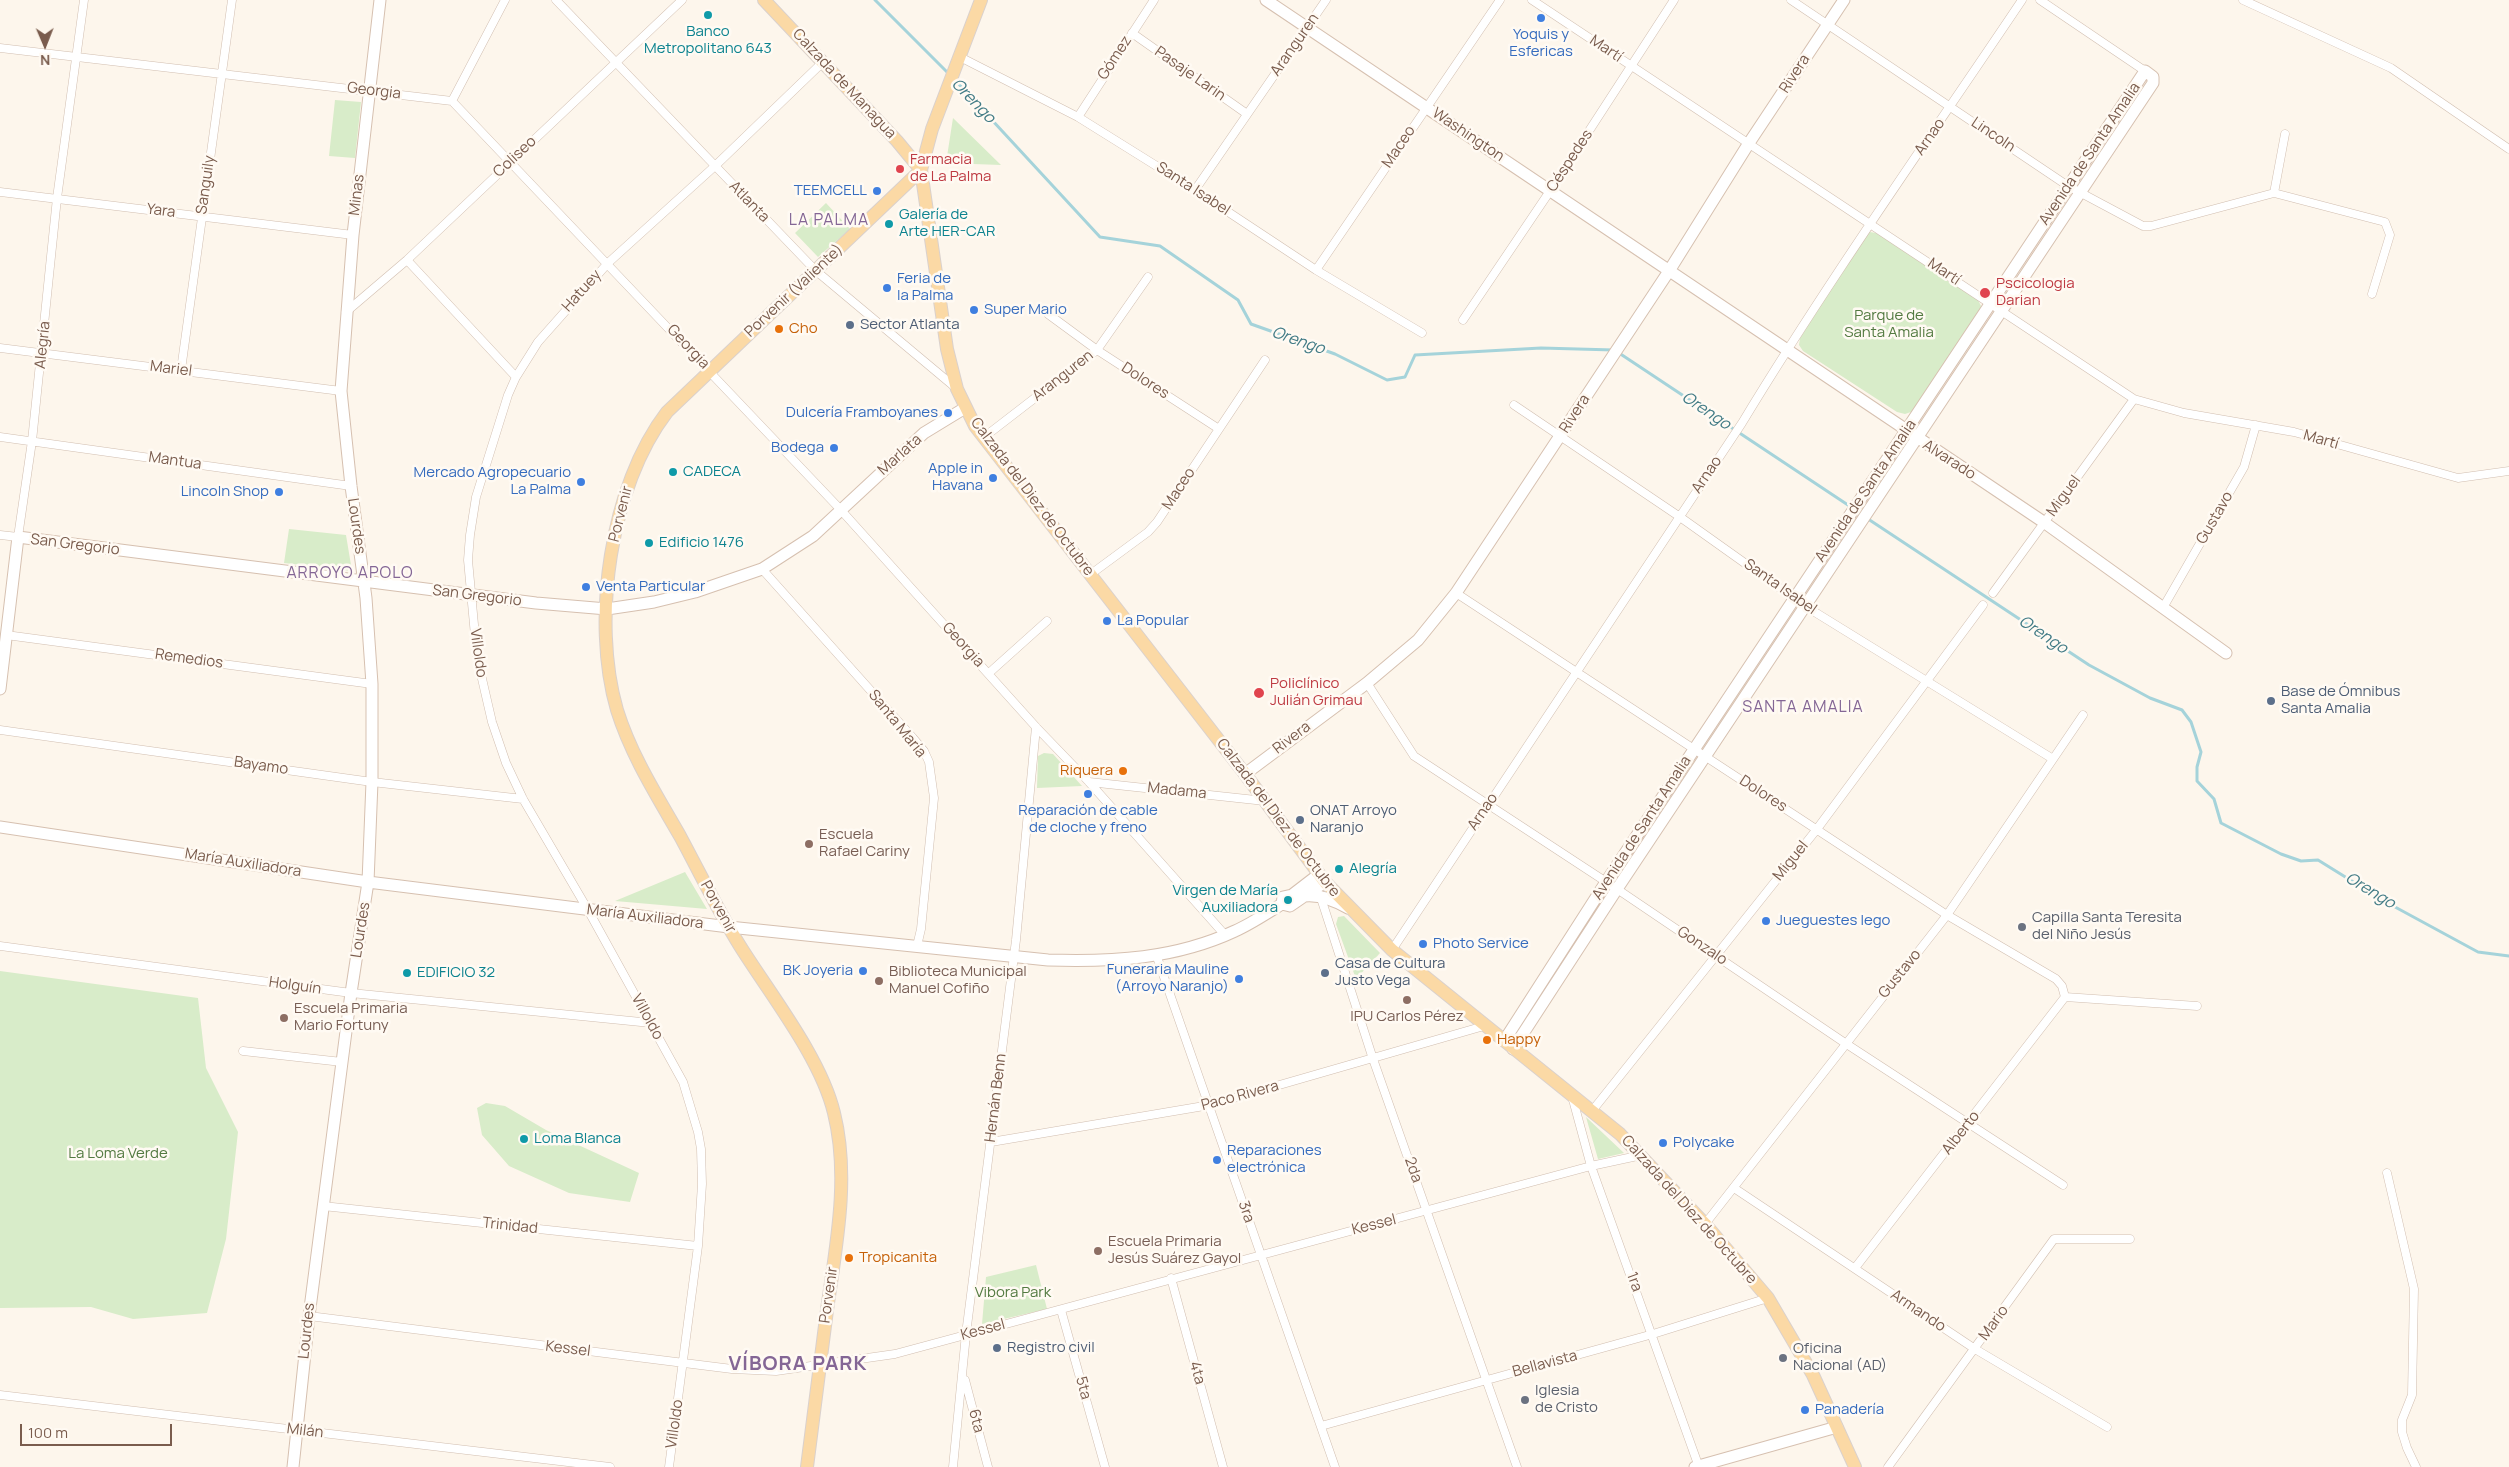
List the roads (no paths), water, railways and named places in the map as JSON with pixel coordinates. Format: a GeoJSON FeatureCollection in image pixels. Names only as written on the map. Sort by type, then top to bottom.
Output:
{"type":"FeatureCollection","features":[{"type":"Feature","properties":{"kind":"main road","name":"Calzada de Managua"},"geometry":{"type":"LineString","coordinates":[[764,0],[824,61],[921,170]]}},
{"type":"Feature","properties":{"kind":"main road"},"geometry":{"type":"LineString","coordinates":[[921,170],[932,129],[981,0]]}},
{"type":"Feature","properties":{"kind":"main road"},"geometry":{"type":"LineString","coordinates":[[897,141],[910,144],[918,143],[925,140],[932,129]]}},
{"type":"Feature","properties":{"kind":"main road","name":"Porvenir (Valiente)"},"geometry":{"type":"LineString","coordinates":[[710,370],[921,170]]}},
{"type":"Feature","properties":{"kind":"main road","name":"Calzada del Diez de Octubre"},"geometry":{"type":"LineString","coordinates":[[921,170],[947,348],[957,389],[965,408],[983,438],[1091,574],[1245,774],[1306,857],[1319,884],[1350,910],[1392,950],[1484,1026],[1592,1111],[1642,1155],[1705,1224],[1768,1298],[1812,1374],[1855,1467]]}},
{"type":"Feature","properties":{"kind":"main road","name":"Porvenir"},"geometry":{"type":"LineString","coordinates":[[710,370],[667,412],[656,427],[628,483],[614,536],[607,609],[608,666],[612,689],[626,735],[729,927],[818,1070],[835,1117],[840,1158],[839,1223],[807,1467]]}},
{"type":"Feature","properties":{"kind":"street","name":"Alegría"},"geometry":{"type":"LineString","coordinates":[[0,689],[42,355],[57,198],[84,0]]}},
{"type":"Feature","properties":{"kind":"street","name":"Sanguily"},"geometry":{"type":"LineString","coordinates":[[181,370],[232,0]]}},
{"type":"Feature","properties":{"kind":"street","name":"Minas"},"geometry":{"type":"LineString","coordinates":[[341,391],[352,235],[380,0]]}},
{"type":"Feature","properties":{"kind":"street"},"geometry":{"type":"LineString","coordinates":[[452,101],[505,0]]}},
{"type":"Feature","properties":{"kind":"street","name":"Atlanta"},"geometry":{"type":"LineString","coordinates":[[556,0],[614,63],[815,270],[957,389]]}},
{"type":"Feature","properties":{"kind":"street","name":"Coliseo"},"geometry":{"type":"LineString","coordinates":[[346,312],[407,260],[682,0]]}},
{"type":"Feature","properties":{"kind":"street","name":"Gómez"},"geometry":{"type":"LineString","coordinates":[[1078,117],[1154,0]]}},
{"type":"Feature","properties":{"kind":"street","name":"Washington"},"geometry":{"type":"LineString","coordinates":[[1266,0],[1669,271]]}},
{"type":"Feature","properties":{"kind":"street","name":"Aranguren"},"geometry":{"type":"LineString","coordinates":[[1195,190],[1326,0]]}},
{"type":"Feature","properties":{"kind":"street","name":"Maceo"},"geometry":{"type":"LineString","coordinates":[[1316,270],[1500,0]]}},
{"type":"Feature","properties":{"kind":"street","name":"Martí"},"geometry":{"type":"LineString","coordinates":[[1532,0],[2134,399],[2184,413],[2294,432],[2458,478],[2509,471]]}},
{"type":"Feature","properties":{"kind":"street","name":"Céspedes"},"geometry":{"type":"LineString","coordinates":[[1463,320],[1550,191],[1674,0]]}},
{"type":"Feature","properties":{"kind":"street","name":"Lincoln"},"geometry":{"type":"LineString","coordinates":[[1791,0],[2080,194],[2136,223],[2151,226],[2274,193]]}},
{"type":"Feature","properties":{"kind":"street","name":"Rivera"},"geometry":{"type":"LineString","coordinates":[[1245,774],[1367,683],[1418,640],[1456,593],[1669,271],[1749,143],[1844,0]]}},
{"type":"Feature","properties":{"kind":"street","name":"Arnao"},"geometry":{"type":"LineString","coordinates":[[1392,950],[1730,442],[1787,350],[1870,223],[2022,0]]}},
{"type":"Feature","properties":{"kind":"street"},"geometry":{"type":"LineString","coordinates":[[2040,0],[2145,71]]}},
{"type":"Feature","properties":{"kind":"street"},"geometry":{"type":"LineString","coordinates":[[2243,0],[2391,68],[2509,149]]}},
{"type":"Feature","properties":{"kind":"street","name":"Pasaje Larin"},"geometry":{"type":"LineString","coordinates":[[1132,33],[1247,114]]}},
{"type":"Feature","properties":{"kind":"street","name":"Georgia"},"geometry":{"type":"LineString","coordinates":[[0,48],[452,101],[710,370],[840,509],[989,673],[1036,728],[1089,782],[1225,935]]}},
{"type":"Feature","properties":{"kind":"street","name":"Hatuey"},"geometry":{"type":"LineString","coordinates":[[470,595],[468,560],[476,497],[498,426],[516,377],[538,342],[608,263],[715,166],[824,61]]}},
{"type":"Feature","properties":{"kind":"street","name":"Santa Isabel"},"geometry":{"type":"LineString","coordinates":[[957,61],[1078,117],[1195,190],[1316,270],[1422,333]]}},
{"type":"Feature","properties":{"kind":"street","name":"Avenida de Santa Amalia"},"geometry":{"type":"LineString","coordinates":[[2145,71],[2153,77],[2153,83],[1616,889],[1509,1045],[1606,882],[2145,71]]}},
{"type":"Feature","properties":{"kind":"street"},"geometry":{"type":"LineString","coordinates":[[2285,134],[2274,193],[2385,222],[2390,235],[2372,294]]}},
{"type":"Feature","properties":{"kind":"street","name":"Yara"},"geometry":{"type":"LineString","coordinates":[[0,192],[352,235]]}},
{"type":"Feature","properties":{"kind":"street"},"geometry":{"type":"LineString","coordinates":[[407,260],[516,377]]}},
{"type":"Feature","properties":{"kind":"street","name":"Alvarado"},"geometry":{"type":"LineString","coordinates":[[1669,271],[1916,439],[2045,523],[2164,606],[2226,653]]}},
{"type":"Feature","properties":{"kind":"street","name":"Aranguren"},"geometry":{"type":"LineString","coordinates":[[983,438],[1097,350],[1148,277]]}},
{"type":"Feature","properties":{"kind":"street","name":"Dolores"},"geometry":{"type":"LineString","coordinates":[[1048,314],[1097,350],[1218,429]]}},
{"type":"Feature","properties":{"kind":"street","name":"Mariel"},"geometry":{"type":"LineString","coordinates":[[0,348],[42,355],[181,370],[341,391]]}},
{"type":"Feature","properties":{"kind":"street","name":"Maceo"},"geometry":{"type":"LineString","coordinates":[[1091,574],[1148,532],[1265,360]]}},
{"type":"Feature","properties":{"kind":"street","name":"Lourdes"},"geometry":{"type":"LineString","coordinates":[[293,1467],[308,1316],[351,993],[368,882],[372,782],[372,684],[364,582],[350,486],[341,391]]}},
{"type":"Feature","properties":{"kind":"street","name":"Miguel"},"geometry":{"type":"LineString","coordinates":[[1993,593],[2134,399]]}},
{"type":"Feature","properties":{"kind":"street","name":"Santa Isabel"},"geometry":{"type":"LineString","coordinates":[[1514,405],[1680,517],[1805,606],[1928,680],[2053,759]]}},
{"type":"Feature","properties":{"kind":"street","name":"Marlata"},"geometry":{"type":"LineString","coordinates":[[840,509],[924,433],[965,408]]}},
{"type":"Feature","properties":{"kind":"street","name":"Gustavo"},"geometry":{"type":"LineString","coordinates":[[2164,606],[2244,467],[2256,425]]}},
{"type":"Feature","properties":{"kind":"street","name":"Mantua"},"geometry":{"type":"LineString","coordinates":[[0,437],[350,486]]}},
{"type":"Feature","properties":{"kind":"street","name":"San Gregorio"},"geometry":{"type":"LineString","coordinates":[[0,535],[470,595],[607,609],[654,602],[695,592],[762,569],[813,536],[840,509]]}},
{"type":"Feature","properties":{"kind":"street","name":"Santa María"},"geometry":{"type":"LineString","coordinates":[[762,569],[913,738],[924,751],[929,762],[934,798],[921,929],[917,946]]}},
{"type":"Feature","properties":{"kind":"street","name":"Dolores"},"geometry":{"type":"LineString","coordinates":[[1456,593],[1578,671],[1947,915],[2056,979],[2062,986],[2065,997]]}},
{"type":"Feature","properties":{"kind":"street","name":"Villoldo"},"geometry":{"type":"LineString","coordinates":[[470,595],[477,657],[483,686],[506,763],[523,800],[588,910],[683,1082],[698,1132],[701,1149],[702,1184],[698,1246],[669,1467]]}},
{"type":"Feature","properties":{"kind":"street","name":"Miguel"},"geometry":{"type":"LineString","coordinates":[[1592,1111],[1715,954],[1817,829],[1983,605]]}},
{"type":"Feature","properties":{"kind":"street"},"geometry":{"type":"LineString","coordinates":[[989,673],[1047,621]]}},
{"type":"Feature","properties":{"kind":"street","name":"Remedios"},"geometry":{"type":"LineString","coordinates":[[6,635],[372,684]]}},
{"type":"Feature","properties":{"kind":"street","name":"Gonzalo"},"geometry":{"type":"LineString","coordinates":[[1367,683],[1414,756],[1715,954],[1845,1043],[2063,1185]]}},
{"type":"Feature","properties":{"kind":"street","name":"Gustavo"},"geometry":{"type":"LineString","coordinates":[[1705,1224],[1947,915],[2082,715]]}},
{"type":"Feature","properties":{"kind":"street","name":"Hernán Benn"},"geometry":{"type":"LineString","coordinates":[[953,1467],[966,1334],[1014,957],[1036,728]]}},
{"type":"Feature","properties":{"kind":"street","name":"Bayamo"},"geometry":{"type":"LineString","coordinates":[[0,730],[372,782],[523,800]]}},
{"type":"Feature","properties":{"kind":"street","name":"Madama"},"geometry":{"type":"LineString","coordinates":[[1089,782],[1265,801]]}},
{"type":"Feature","properties":{"kind":"street","name":"María Auxiliadora"},"geometry":{"type":"LineString","coordinates":[[0,826],[368,882],[588,910],[1014,957],[1087,961],[1157,957],[1194,947],[1225,935],[1282,904],[1288,906],[1319,884]]}},
{"type":"Feature","properties":{"kind":"street","name":"María Auxiliadora"},"geometry":{"type":"LineString","coordinates":[[1282,904],[1283,897],[1319,884]]}},
{"type":"Feature","properties":{"kind":"street","name":"2da"},"geometry":{"type":"LineString","coordinates":[[1319,884],[1373,1059],[1488,1380],[1517,1467]]}},
{"type":"Feature","properties":{"kind":"street","name":"Holguín"},"geometry":{"type":"LineString","coordinates":[[0,946],[351,993],[651,1023]]}},
{"type":"Feature","properties":{"kind":"street","name":"3ra"},"geometry":{"type":"LineString","coordinates":[[1157,957],[1335,1467]]}},
{"type":"Feature","properties":{"kind":"street"},"geometry":{"type":"LineString","coordinates":[[2065,997],[2197,1006]]}},
{"type":"Feature","properties":{"kind":"street","name":"Alberto"},"geometry":{"type":"LineString","coordinates":[[1854,1268],[1969,1123],[2065,997]]}},
{"type":"Feature","properties":{"kind":"street","name":"Paco Rivera"},"geometry":{"type":"LineString","coordinates":[[991,1142],[1210,1105],[1484,1026]]}},
{"type":"Feature","properties":{"kind":"street"},"geometry":{"type":"LineString","coordinates":[[243,1051],[342,1062]]}},
{"type":"Feature","properties":{"kind":"street","name":"1ra"},"geometry":{"type":"LineString","coordinates":[[1572,1096],[1591,1166],[1653,1334],[1698,1467]]}},
{"type":"Feature","properties":{"kind":"street","name":"Kessel"},"geometry":{"type":"LineString","coordinates":[[308,1316],[683,1364],[776,1371],[819,1366],[895,1354],[1062,1310],[1260,1254],[1428,1211],[1591,1166],[1642,1155]]}},
{"type":"Feature","properties":{"kind":"street"},"geometry":{"type":"LineString","coordinates":[[2387,1173],[2414,1289],[2412,1395],[2402,1420],[2402,1426],[2407,1448],[2416,1467]]}},
{"type":"Feature","properties":{"kind":"street","name":"Armando"},"geometry":{"type":"LineString","coordinates":[[1734,1188],[1975,1350],[2107,1428]]}},
{"type":"Feature","properties":{"kind":"street","name":"Trinidad"},"geometry":{"type":"LineString","coordinates":[[323,1206],[698,1246]]}},
{"type":"Feature","properties":{"kind":"street","name":"Mario"},"geometry":{"type":"LineString","coordinates":[[1888,1467],[2054,1240],[2130,1239]]}},
{"type":"Feature","properties":{"kind":"street","name":"4ta"},"geometry":{"type":"LineString","coordinates":[[1171,1278],[1223,1467]]}},
{"type":"Feature","properties":{"kind":"street","name":"Bellavista"},"geometry":{"type":"LineString","coordinates":[[1321,1426],[1653,1334],[1768,1298]]}},
{"type":"Feature","properties":{"kind":"street","name":"5ta"},"geometry":{"type":"LineString","coordinates":[[1062,1310],[1105,1467]]}},
{"type":"Feature","properties":{"kind":"street","name":"6ta"},"geometry":{"type":"LineString","coordinates":[[963,1376],[988,1467]]}},
{"type":"Feature","properties":{"kind":"street","name":"Milán"},"geometry":{"type":"LineString","coordinates":[[0,1395],[610,1467]]}},
{"type":"Feature","properties":{"kind":"street"},"geometry":{"type":"LineString","coordinates":[[1698,1467],[1837,1427]]}},
{"type":"Feature","properties":{"kind":"waterway","name":"Orengo"},"geometry":{"type":"LineString","coordinates":[[875,0],[949,74]]}},
{"type":"Feature","properties":{"kind":"waterway","name":"Orengo"},"geometry":{"type":"LineString","coordinates":[[955,80],[1100,237],[1160,246],[1238,300],[1251,324],[1335,354],[1387,380],[1405,377],[1415,355],[1541,348],[1614,350]]}},
{"type":"Feature","properties":{"kind":"waterway","name":"Orengo"},"geometry":{"type":"LineString","coordinates":[[1619,353],[1851,507]]}},
{"type":"Feature","properties":{"kind":"waterway","name":"Orengo"},"geometry":{"type":"LineString","coordinates":[[1856,511],[2089,665],[2150,698],[2182,710],[2191,722],[2201,752],[2197,767],[2197,781],[2214,799],[2221,823],[2281,854],[2301,861],[2318,860],[2384,901],[2478,952],[2509,956]]}},
{"type":"Feature","properties":{"kind":"place","name":"Banco Metropolitano 643"},"geometry":{"type":"Point","coordinates":[708,15]}},
{"type":"Feature","properties":{"kind":"place","name":"Yoquis y Esfericas"},"geometry":{"type":"Point","coordinates":[1541,18]}},
{"type":"Feature","properties":{"kind":"place","name":"Farmacia de La Palma"},"geometry":{"type":"Point","coordinates":[900,169]}},
{"type":"Feature","properties":{"kind":"place","name":"TEEMCELL"},"geometry":{"type":"Point","coordinates":[877,191]}},
{"type":"Feature","properties":{"kind":"place","name":"Galería de Arte HER-CAR"},"geometry":{"type":"Point","coordinates":[889,224]}},
{"type":"Feature","properties":{"kind":"place","name":"Feria de la Palma"},"geometry":{"type":"Point","coordinates":[887,288]}},
{"type":"Feature","properties":{"kind":"place","name":"Pscicologia Darian"},"geometry":{"type":"Point","coordinates":[1985,293]}},
{"type":"Feature","properties":{"kind":"place","name":"Super Mario"},"geometry":{"type":"Point","coordinates":[974,310]}},
{"type":"Feature","properties":{"kind":"place","name":"Sector Atlanta"},"geometry":{"type":"Point","coordinates":[850,325]}},
{"type":"Feature","properties":{"kind":"place","name":"Cho"},"geometry":{"type":"Point","coordinates":[779,329]}},
{"type":"Feature","properties":{"kind":"place","name":"Dulcería Framboyanes"},"geometry":{"type":"Point","coordinates":[948,413]}},
{"type":"Feature","properties":{"kind":"place","name":"Bodega"},"geometry":{"type":"Point","coordinates":[834,448]}},
{"type":"Feature","properties":{"kind":"place","name":"CADECA"},"geometry":{"type":"Point","coordinates":[673,472]}},
{"type":"Feature","properties":{"kind":"place","name":"Apple in Havana"},"geometry":{"type":"Point","coordinates":[993,478]}},
{"type":"Feature","properties":{"kind":"place","name":"Mercado Agropecuario La Palma"},"geometry":{"type":"Point","coordinates":[581,482]}},
{"type":"Feature","properties":{"kind":"place","name":"Lincoln Shop"},"geometry":{"type":"Point","coordinates":[279,492]}},
{"type":"Feature","properties":{"kind":"place","name":"Edificio 1476"},"geometry":{"type":"Point","coordinates":[649,543]}},
{"type":"Feature","properties":{"kind":"place","name":"Venta Particular"},"geometry":{"type":"Point","coordinates":[586,587]}},
{"type":"Feature","properties":{"kind":"place","name":"La Popular"},"geometry":{"type":"Point","coordinates":[1107,621]}},
{"type":"Feature","properties":{"kind":"place","name":"Policlínico Julián Grimau"},"geometry":{"type":"Point","coordinates":[1259,693]}},
{"type":"Feature","properties":{"kind":"place","name":"Base de Ómnibus Santa Amalia"},"geometry":{"type":"Point","coordinates":[2271,701]}},
{"type":"Feature","properties":{"kind":"place","name":"Riquera"},"geometry":{"type":"Point","coordinates":[1123,771]}},
{"type":"Feature","properties":{"kind":"place","name":"Reparación de cable de cloche y freno"},"geometry":{"type":"Point","coordinates":[1088,794]}},
{"type":"Feature","properties":{"kind":"place","name":"ONAT Arroyo Naranjo"},"geometry":{"type":"Point","coordinates":[1300,820]}},
{"type":"Feature","properties":{"kind":"place","name":"Escuela Rafael Cariny"},"geometry":{"type":"Point","coordinates":[809,844]}},
{"type":"Feature","properties":{"kind":"place","name":"Alegría"},"geometry":{"type":"Point","coordinates":[1339,869]}},
{"type":"Feature","properties":{"kind":"place","name":"Virgen de María Auxiliadora"},"geometry":{"type":"Point","coordinates":[1288,900]}},
{"type":"Feature","properties":{"kind":"place","name":"Jueguestes lego"},"geometry":{"type":"Point","coordinates":[1766,921]}},
{"type":"Feature","properties":{"kind":"place","name":"Capilla Santa Teresita del Niño Jesús"},"geometry":{"type":"Point","coordinates":[2022,927]}},
{"type":"Feature","properties":{"kind":"place","name":"Photo Service"},"geometry":{"type":"Point","coordinates":[1423,944]}},
{"type":"Feature","properties":{"kind":"place","name":"BK Joyeria"},"geometry":{"type":"Point","coordinates":[863,971]}},
{"type":"Feature","properties":{"kind":"place","name":"EDIFICIO 32"},"geometry":{"type":"Point","coordinates":[407,973]}},
{"type":"Feature","properties":{"kind":"place","name":"Casa de Cultura Justo Vega"},"geometry":{"type":"Point","coordinates":[1325,973]}},
{"type":"Feature","properties":{"kind":"place","name":"Funeraria Mauline (Arroyo Naranjo)"},"geometry":{"type":"Point","coordinates":[1239,979]}},
{"type":"Feature","properties":{"kind":"place","name":"Biblioteca Municipal Manuel Cofiño"},"geometry":{"type":"Point","coordinates":[879,981]}},
{"type":"Feature","properties":{"kind":"place","name":"IPU Carlos Pérez"},"geometry":{"type":"Point","coordinates":[1407,1000]}},
{"type":"Feature","properties":{"kind":"place","name":"Escuela Primaria Mario Fortuny"},"geometry":{"type":"Point","coordinates":[284,1018]}},
{"type":"Feature","properties":{"kind":"place","name":"Happy"},"geometry":{"type":"Point","coordinates":[1487,1040]}},
{"type":"Feature","properties":{"kind":"place","name":"Loma Blanca"},"geometry":{"type":"Point","coordinates":[524,1139]}},
{"type":"Feature","properties":{"kind":"place","name":"Polycake"},"geometry":{"type":"Point","coordinates":[1663,1143]}},
{"type":"Feature","properties":{"kind":"place","name":"Reparaciones electrónica"},"geometry":{"type":"Point","coordinates":[1217,1160]}},
{"type":"Feature","properties":{"kind":"place","name":"Escuela Primaria Jesús Suárez Gayol"},"geometry":{"type":"Point","coordinates":[1098,1251]}},
{"type":"Feature","properties":{"kind":"place","name":"Tropicanita"},"geometry":{"type":"Point","coordinates":[849,1258]}},
{"type":"Feature","properties":{"kind":"place","name":"Registro civil"},"geometry":{"type":"Point","coordinates":[997,1348]}},
{"type":"Feature","properties":{"kind":"place","name":"Oficina Nacional (AD)"},"geometry":{"type":"Point","coordinates":[1783,1358]}},
{"type":"Feature","properties":{"kind":"place","name":"Iglesia de Cristo"},"geometry":{"type":"Point","coordinates":[1525,1400]}},
{"type":"Feature","properties":{"kind":"place","name":"Panadería"},"geometry":{"type":"Point","coordinates":[1805,1410]}},
{"type":"Feature","properties":{"kind":"district","name":"LA PALMA"},"geometry":{"type":"Point","coordinates":[829,221]}},
{"type":"Feature","properties":{"kind":"district","name":"ARROYO APOLO"},"geometry":{"type":"Point","coordinates":[350,574]}},
{"type":"Feature","properties":{"kind":"district","name":"SANTA AMALIA"},"geometry":{"type":"Point","coordinates":[1803,708]}},
{"type":"Feature","properties":{"kind":"district","name":"VÍBORA PARK"},"geometry":{"type":"Point","coordinates":[798,1364]}},
{"type":"Feature","properties":{"kind":"park label","name":"Parque de Santa Amalia"},"geometry":{"type":"Point","coordinates":[1889,324]}},
{"type":"Feature","properties":{"kind":"park label","name":"La Loma Verde"},"geometry":{"type":"Point","coordinates":[118,1154]}},
{"type":"Feature","properties":{"kind":"park label","name":"Vibora Park"},"geometry":{"type":"Point","coordinates":[1013,1293]}}]}
